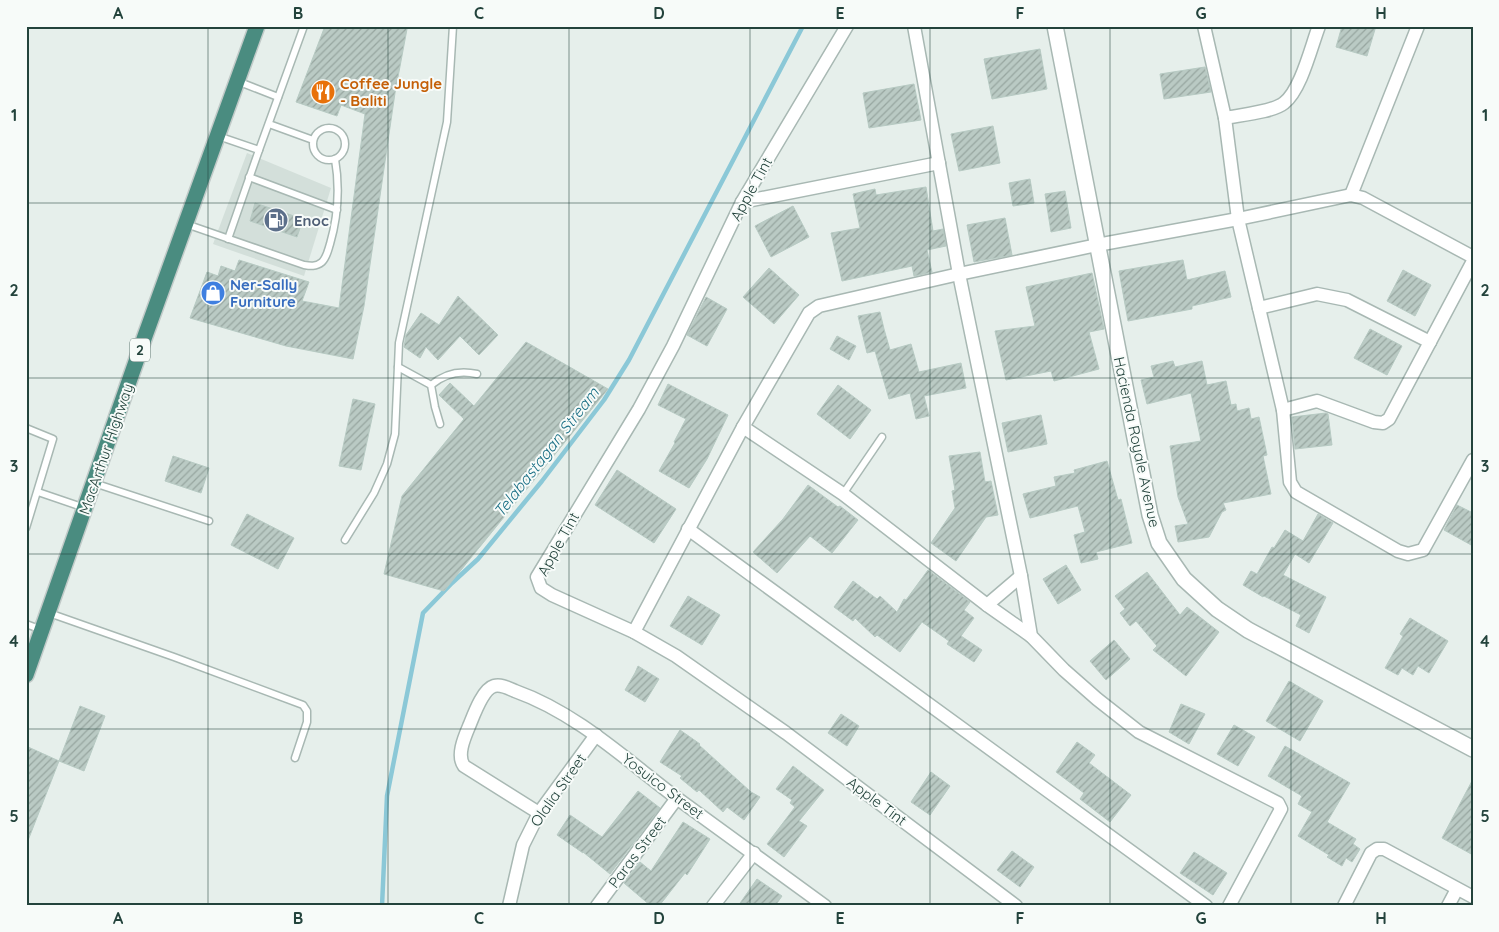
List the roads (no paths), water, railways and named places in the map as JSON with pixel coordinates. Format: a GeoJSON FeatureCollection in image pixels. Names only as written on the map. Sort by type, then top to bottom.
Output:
{"type":"FeatureCollection","features":[{"type":"Feature","properties":{"kind":"highway","name":"MacArthur Highway"},"geometry":{"type":"LineString","coordinates":[[26,675],[256,26]]}},
{"type":"Feature","properties":{"kind":"street","name":"Apple Tint"},"geometry":{"type":"LineString","coordinates":[[846,26],[742,202],[662,367],[639,409],[537,577],[541,588],[552,595],[634,632],[676,656],[748,706],[1016,906]]}},
{"type":"Feature","properties":{"kind":"street"},"geometry":{"type":"LineString","coordinates":[[914,26],[959,274],[1021,576],[1031,636]]}},
{"type":"Feature","properties":{"kind":"street","name":"Hacienda Royale Avenue"},"geometry":{"type":"LineString","coordinates":[[1055,26],[1150,515],[1160,543],[1184,579],[1217,609],[1248,630],[1473,749]]}},
{"type":"Feature","properties":{"kind":"street"},"geometry":{"type":"LineString","coordinates":[[1204,26],[1225,118],[1238,219],[1282,410],[1290,482],[1296,492],[1398,551],[1408,554],[1423,550],[1473,460]]}},
{"type":"Feature","properties":{"kind":"street"},"geometry":{"type":"LineString","coordinates":[[1225,118],[1268,110],[1285,103],[1296,89],[1319,26]]}},
{"type":"Feature","properties":{"kind":"street"},"geometry":{"type":"LineString","coordinates":[[1351,195],[1418,26]]}},
{"type":"Feature","properties":{"kind":"street"},"geometry":{"type":"LineString","coordinates":[[742,202],[939,163]]}},
{"type":"Feature","properties":{"kind":"street"},"geometry":{"type":"LineString","coordinates":[[634,632],[743,427],[809,313],[819,306],[1097,245],[1238,219],[1351,195],[1363,198],[1473,257]]}},
{"type":"Feature","properties":{"kind":"street"},"geometry":{"type":"LineString","coordinates":[[1282,410],[1317,401],[1374,422],[1383,423],[1389,418],[1473,261]]}},
{"type":"Feature","properties":{"kind":"street"},"geometry":{"type":"LineString","coordinates":[[1259,308],[1316,294],[1346,300],[1430,342]]}},
{"type":"Feature","properties":{"kind":"street"},"geometry":{"type":"LineString","coordinates":[[743,427],[843,494],[987,605],[1031,636],[1064,670],[1139,732],[1278,803],[1280,809],[1229,906]]}},
{"type":"Feature","properties":{"kind":"street"},"geometry":{"type":"LineString","coordinates":[[688,528],[1206,906]]}},
{"type":"Feature","properties":{"kind":"street"},"geometry":{"type":"LineString","coordinates":[[987,605],[1021,576]]}},
{"type":"Feature","properties":{"kind":"street","name":"Yosuico Street"},"geometry":{"type":"LineString","coordinates":[[539,813],[464,766],[461,762],[461,751],[470,724],[485,692],[492,686],[500,686],[530,696],[550,706],[596,735],[677,798],[825,906]]}},
{"type":"Feature","properties":{"kind":"street","name":"Olalia Street"},"geometry":{"type":"LineString","coordinates":[[509,906],[523,845],[539,813],[596,735]]}},
{"type":"Feature","properties":{"kind":"street","name":"Paras Street"},"geometry":{"type":"LineString","coordinates":[[597,906],[677,798]]}},
{"type":"Feature","properties":{"kind":"street"},"geometry":{"type":"LineString","coordinates":[[1344,906],[1371,853],[1377,849],[1384,849],[1473,897]]}},
{"type":"Feature","properties":{"kind":"street"},"geometry":{"type":"LineString","coordinates":[[713,906],[754,853]]}},
{"type":"Feature","properties":{"kind":"street"},"geometry":{"type":"LineString","coordinates":[[1448,906],[1457,889]]}},
{"type":"Feature","properties":{"kind":"lane"},"geometry":{"type":"LineString","coordinates":[[228,239],[304,26]]}},
{"type":"Feature","properties":{"kind":"lane"},"geometry":{"type":"LineString","coordinates":[[345,540],[374,493],[387,464],[395,434],[399,343],[447,122],[453,26]]}},
{"type":"Feature","properties":{"kind":"lane"},"geometry":{"type":"LineString","coordinates":[[237,81],[278,97]]}},
{"type":"Feature","properties":{"kind":"lane"},"geometry":{"type":"LineString","coordinates":[[269,124],[313,140]]}},
{"type":"Feature","properties":{"kind":"lane"},"geometry":{"type":"LineString","coordinates":[[324,128],[335,129],[343,136],[344,147],[335,159],[330,160],[320,157],[314,150],[313,140],[319,131],[324,128]]}},
{"type":"Feature","properties":{"kind":"lane"},"geometry":{"type":"LineString","coordinates":[[218,136],[260,150]]}},
{"type":"Feature","properties":{"kind":"lane"},"geometry":{"type":"LineString","coordinates":[[186,224],[304,264],[317,265],[326,256],[334,229],[338,185],[335,159]]}},
{"type":"Feature","properties":{"kind":"lane"},"geometry":{"type":"LineString","coordinates":[[249,177],[337,210]]}},
{"type":"Feature","properties":{"kind":"lane"},"geometry":{"type":"LineString","coordinates":[[398,367],[430,385]]}},
{"type":"Feature","properties":{"kind":"lane"},"geometry":{"type":"LineString","coordinates":[[430,385],[447,375],[467,372],[477,374]]}},
{"type":"Feature","properties":{"kind":"lane"},"geometry":{"type":"LineString","coordinates":[[430,385],[434,407],[440,424]]}},
{"type":"Feature","properties":{"kind":"lane"},"geometry":{"type":"LineString","coordinates":[[26,428],[53,438],[26,528]]}},
{"type":"Feature","properties":{"kind":"lane"},"geometry":{"type":"LineString","coordinates":[[843,494],[882,437]]}},
{"type":"Feature","properties":{"kind":"lane"},"geometry":{"type":"LineString","coordinates":[[94,483],[209,521]]}},
{"type":"Feature","properties":{"kind":"lane"},"geometry":{"type":"LineString","coordinates":[[38,492],[86,508]]}},
{"type":"Feature","properties":{"kind":"lane"},"geometry":{"type":"LineString","coordinates":[[49,613],[303,705],[308,712],[307,722],[296,758]]}},
{"type":"Feature","properties":{"kind":"lane"},"geometry":{"type":"LineString","coordinates":[[26,624],[43,630]]}},
{"type":"Feature","properties":{"kind":"waterway","name":"Telabastagan Stream"},"geometry":{"type":"LineString","coordinates":[[382,906],[387,796],[423,613],[478,559],[542,481],[604,400],[629,360],[803,26]]}},
{"type":"Feature","properties":{"kind":"place","name":"Coffee Jungle - Baliti"},"geometry":{"type":"Point","coordinates":[323,92]}},
{"type":"Feature","properties":{"kind":"place","name":"Enoc"},"geometry":{"type":"Point","coordinates":[276,220]}},
{"type":"Feature","properties":{"kind":"place","name":"Ner-Sally Furniture"},"geometry":{"type":"Point","coordinates":[213,293]}}]}
